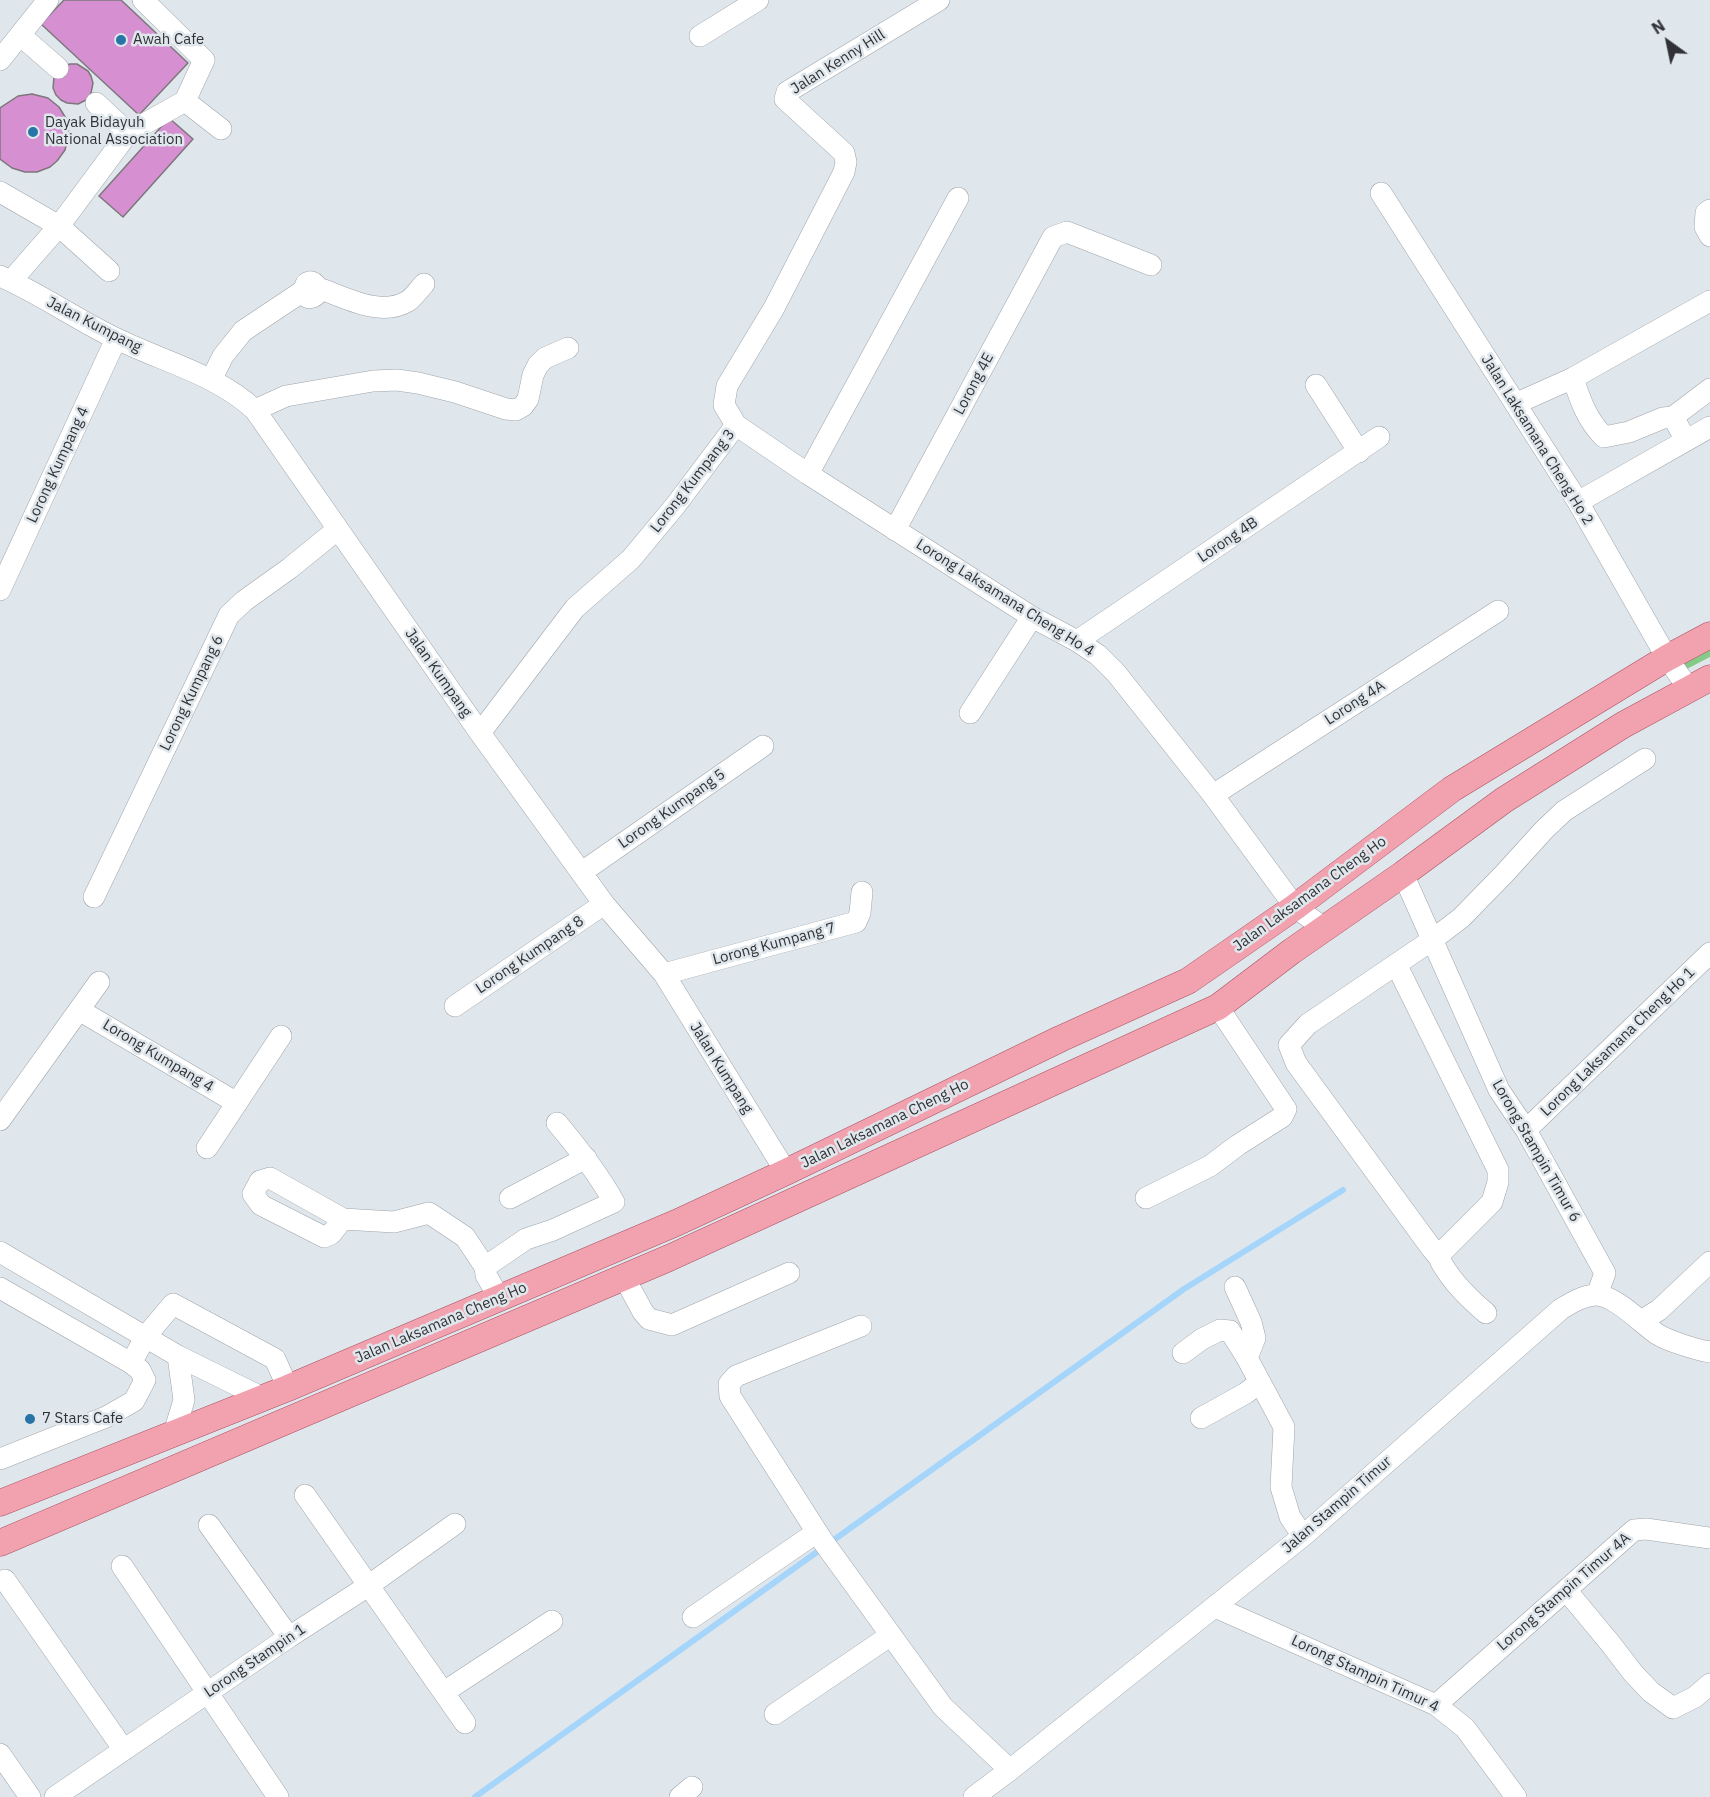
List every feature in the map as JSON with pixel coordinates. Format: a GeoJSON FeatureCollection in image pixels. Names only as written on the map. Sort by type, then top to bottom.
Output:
{"type":"FeatureCollection","features":[{"type":"Feature","properties":{"kind":"main road","name":"Jalan Laksamana Cheng Ho"},"geometry":{"type":"LineString","coordinates":[[0,1503],[288,1388],[676,1223],[1060,1039],[1188,981],[1295,907],[1452,789],[1667,658],[1710,635]]}},
{"type":"Feature","properties":{"kind":"main road","name":"Jalan Laksamana Cheng Ho"},"geometry":{"type":"LineString","coordinates":[[0,1543],[624,1277],[1218,1007],[1324,928],[1504,800],[1623,725],[1700,683]]}},
{"type":"Feature","properties":{"kind":"street"},"geometry":{"type":"LineString","coordinates":[[0,60],[48,0]]}},
{"type":"Feature","properties":{"kind":"street"},"geometry":{"type":"LineString","coordinates":[[5,279],[59,226],[128,133],[185,101],[204,60],[143,0]]}},
{"type":"Feature","properties":{"kind":"street"},"geometry":{"type":"LineString","coordinates":[[700,36],[758,0]]}},
{"type":"Feature","properties":{"kind":"street","name":"Jalan Kenny Hill"},"geometry":{"type":"LineString","coordinates":[[846,162],[844,153],[785,99],[787,92],[939,0]]}},
{"type":"Feature","properties":{"kind":"street"},"geometry":{"type":"LineString","coordinates":[[20,35],[58,68]]}},
{"type":"Feature","properties":{"kind":"street"},"geometry":{"type":"LineString","coordinates":[[185,101],[221,129]]}},
{"type":"Feature","properties":{"kind":"street"},"geometry":{"type":"LineString","coordinates":[[96,102],[128,133]]}},
{"type":"Feature","properties":{"kind":"street","name":"Lorong Kumpang 3"},"geometry":{"type":"LineString","coordinates":[[480,733],[575,608],[631,559],[675,506],[736,425],[724,405],[727,386],[774,308],[844,172],[846,162]]}},
{"type":"Feature","properties":{"kind":"street"},"geometry":{"type":"LineString","coordinates":[[0,192],[59,226],[109,271]]}},
{"type":"Feature","properties":{"kind":"street","name":"Jalan Laksamana Cheng Ho 2"},"geometry":{"type":"LineString","coordinates":[[1381,193],[1578,502],[1667,658],[1700,683]]}},
{"type":"Feature","properties":{"kind":"street"},"geometry":{"type":"LineString","coordinates":[[808,474],[958,198]]}},
{"type":"Feature","properties":{"kind":"street"},"geometry":{"type":"LineString","coordinates":[[1710,210],[1706,213],[1705,227],[1710,236]]}},
{"type":"Feature","properties":{"kind":"street","name":"Lorong 4E"},"geometry":{"type":"LineString","coordinates":[[895,530],[1053,237],[1067,232],[1151,265]]}},
{"type":"Feature","properties":{"kind":"street","name":"Jalan Kumpang"},"geometry":{"type":"LineString","coordinates":[[5,279],[116,339],[211,380],[244,400],[255,410],[480,733],[604,904],[664,974],[786,1172]]}},
{"type":"Feature","properties":{"kind":"street"},"geometry":{"type":"LineString","coordinates":[[211,380],[223,356],[243,331],[311,290],[369,307],[390,308],[409,301],[424,284]]}},
{"type":"Feature","properties":{"kind":"street"},"geometry":{"type":"LineString","coordinates":[[1515,404],[1573,378],[1709,304]]}},
{"type":"Feature","properties":{"kind":"street","name":"Lorong Kumpang 4"},"geometry":{"type":"LineString","coordinates":[[0,590],[116,339]]}},
{"type":"Feature","properties":{"kind":"street"},"geometry":{"type":"LineString","coordinates":[[255,410],[286,396],[373,381],[397,380],[455,392],[506,409],[516,410],[528,399],[533,375],[538,365],[545,358],[568,348]]}},
{"type":"Feature","properties":{"kind":"street"},"geometry":{"type":"LineString","coordinates":[[1573,378],[1581,402],[1593,426],[1604,437],[1629,432],[1663,418],[1673,417],[1710,389]]}},
{"type":"Feature","properties":{"kind":"street"},"geometry":{"type":"LineString","coordinates":[[1316,385],[1359,452]]}},
{"type":"Feature","properties":{"kind":"street"},"geometry":{"type":"LineString","coordinates":[[1673,417],[1686,440]]}},
{"type":"Feature","properties":{"kind":"street","name":"Lorong Laksamana Cheng Ho 4"},"geometry":{"type":"LineString","coordinates":[[736,425],[895,530],[1032,617],[1098,655],[1116,673],[1213,795],[1295,907],[1324,928]]}},
{"type":"Feature","properties":{"kind":"street"},"geometry":{"type":"LineString","coordinates":[[1578,502],[1710,427]]}},
{"type":"Feature","properties":{"kind":"street","name":"Lorong 4B"},"geometry":{"type":"LineString","coordinates":[[1077,641],[1379,437]]}},
{"type":"Feature","properties":{"kind":"street","name":"Lorong Kumpang 6"},"geometry":{"type":"LineString","coordinates":[[94,897],[229,615],[338,529]]}},
{"type":"Feature","properties":{"kind":"street","name":"Lorong 4A"},"geometry":{"type":"LineString","coordinates":[[1213,795],[1498,611]]}},
{"type":"Feature","properties":{"kind":"street"},"geometry":{"type":"LineString","coordinates":[[970,713],[1032,617]]}},
{"type":"Feature","properties":{"kind":"street","name":"Lorong Kumpang 5"},"geometry":{"type":"LineString","coordinates":[[582,872],[763,746]]}},
{"type":"Feature","properties":{"kind":"street"},"geometry":{"type":"LineString","coordinates":[[1486,1312],[1463,1291],[1446,1270],[1296,1063],[1289,1045],[1308,1024],[1461,918],[1564,811],[1645,759]]}},
{"type":"Feature","properties":{"kind":"street","name":"Lorong Stampin Timur 6"},"geometry":{"type":"LineString","coordinates":[[1403,874],[1498,1090],[1526,1130],[1605,1273],[1597,1295]]}},
{"type":"Feature","properties":{"kind":"street","name":"Lorong Kumpang 7"},"geometry":{"type":"LineString","coordinates":[[664,974],[856,922],[860,913],[862,892]]}},
{"type":"Feature","properties":{"kind":"street","name":"Lorong Kumpang 8"},"geometry":{"type":"LineString","coordinates":[[455,1006],[604,904]]}},
{"type":"Feature","properties":{"kind":"street","name":"Lorong Laksamana Cheng Ho 1"},"geometry":{"type":"LineString","coordinates":[[1526,1130],[1710,953]]}},
{"type":"Feature","properties":{"kind":"street"},"geometry":{"type":"LineString","coordinates":[[1396,964],[1498,1170],[1498,1182],[1492,1202],[1438,1256]]}},
{"type":"Feature","properties":{"kind":"street"},"geometry":{"type":"LineString","coordinates":[[0,1120],[99,982]]}},
{"type":"Feature","properties":{"kind":"street"},"geometry":{"type":"LineString","coordinates":[[1146,1198],[1210,1166],[1238,1145],[1282,1118],[1286,1109],[1218,1007]]}},
{"type":"Feature","properties":{"kind":"street","name":"Lorong Kumpang 4"},"geometry":{"type":"LineString","coordinates":[[79,1010],[237,1103]]}},
{"type":"Feature","properties":{"kind":"street"},"geometry":{"type":"LineString","coordinates":[[207,1148],[281,1036]]}},
{"type":"Feature","properties":{"kind":"street"},"geometry":{"type":"LineString","coordinates":[[485,1267],[526,1239],[553,1230],[614,1202],[603,1181],[557,1123]]}},
{"type":"Feature","properties":{"kind":"street"},"geometry":{"type":"LineString","coordinates":[[510,1198],[586,1158]]}},
{"type":"Feature","properties":{"kind":"street"},"geometry":{"type":"LineString","coordinates":[[343,1219],[394,1222],[429,1213],[465,1236],[485,1267],[486,1275],[499,1298]]}},
{"type":"Feature","properties":{"kind":"street"},"geometry":{"type":"LineString","coordinates":[[0,1252],[178,1356],[263,1398]]}},
{"type":"Feature","properties":{"kind":"street"},"geometry":{"type":"LineString","coordinates":[[1641,1322],[1659,1310],[1710,1262]]}},
{"type":"Feature","properties":{"kind":"street"},"geometry":{"type":"LineString","coordinates":[[624,1277],[649,1319],[672,1325],[789,1273]]}},
{"type":"Feature","properties":{"kind":"street"},"geometry":{"type":"LineString","coordinates":[[1235,1287],[1251,1322],[1255,1338],[1247,1358]]}},
{"type":"Feature","properties":{"kind":"street"},"geometry":{"type":"LineString","coordinates":[[0,1288],[131,1363],[140,1370],[145,1380],[134,1401],[106,1417],[0,1459]]}},
{"type":"Feature","properties":{"kind":"street"},"geometry":{"type":"LineString","coordinates":[[1597,1295],[1614,1301],[1659,1336],[1710,1352]]}},
{"type":"Feature","properties":{"kind":"street","name":"Jalan Stampin Timur"},"geometry":{"type":"LineString","coordinates":[[974,1797],[1302,1536],[1546,1320],[1561,1308],[1578,1299],[1597,1295]]}},
{"type":"Feature","properties":{"kind":"street"},"geometry":{"type":"LineString","coordinates":[[131,1363],[146,1336],[173,1304],[275,1359],[288,1388]]}},
{"type":"Feature","properties":{"kind":"street"},"geometry":{"type":"LineString","coordinates":[[861,1326],[736,1376],[729,1384],[730,1396],[819,1536],[944,1707],[1010,1770]]}},
{"type":"Feature","properties":{"kind":"street"},"geometry":{"type":"LineString","coordinates":[[1183,1353],[1202,1339],[1220,1330],[1230,1331],[1284,1428],[1281,1487],[1290,1517],[1302,1536]]}},
{"type":"Feature","properties":{"kind":"street"},"geometry":{"type":"LineString","coordinates":[[174,1433],[184,1400],[178,1356]]}},
{"type":"Feature","properties":{"kind":"street"},"geometry":{"type":"LineString","coordinates":[[1201,1418],[1246,1393],[1260,1382]]}},
{"type":"Feature","properties":{"kind":"street"},"geometry":{"type":"LineString","coordinates":[[305,1495],[465,1723]]}},
{"type":"Feature","properties":{"kind":"street","name":"Lorong Stampin 1"},"geometry":{"type":"LineString","coordinates":[[55,1797],[368,1586],[455,1524]]}},
{"type":"Feature","properties":{"kind":"street"},"geometry":{"type":"LineString","coordinates":[[209,1525],[290,1637]]}},
{"type":"Feature","properties":{"kind":"street","name":"Lorong Stampin Timur 4A"},"geometry":{"type":"LineString","coordinates":[[1436,1705],[1634,1530],[1646,1529],[1710,1538]]}},
{"type":"Feature","properties":{"kind":"street"},"geometry":{"type":"LineString","coordinates":[[693,1617],[819,1536]]}},
{"type":"Feature","properties":{"kind":"street"},"geometry":{"type":"LineString","coordinates":[[122,1566],[278,1797]]}},
{"type":"Feature","properties":{"kind":"street"},"geometry":{"type":"LineString","coordinates":[[5,1580],[124,1750]]}},
{"type":"Feature","properties":{"kind":"street"},"geometry":{"type":"LineString","coordinates":[[1566,1590],[1633,1673],[1651,1692],[1673,1708],[1695,1697],[1710,1684]]}},
{"type":"Feature","properties":{"kind":"street","name":"Lorong Stampin Timur 4"},"geometry":{"type":"LineString","coordinates":[[1215,1607],[1436,1705],[1465,1728],[1516,1797]]}},
{"type":"Feature","properties":{"kind":"street"},"geometry":{"type":"LineString","coordinates":[[444,1692],[552,1620]]}},
{"type":"Feature","properties":{"kind":"street"},"geometry":{"type":"LineString","coordinates":[[775,1714],[891,1635]]}},
{"type":"Feature","properties":{"kind":"street"},"geometry":{"type":"LineString","coordinates":[[0,1754],[30,1797]]}},
{"type":"Feature","properties":{"kind":"green space"},"geometry":{"type":"Polygon","coordinates":[[[1710,649],[1710,657],[1681,672],[1679,665],[1710,649]]]}},
{"type":"Feature","properties":{"kind":"building"},"geometry":{"type":"Polygon","coordinates":[[[64,0],[121,0],[188,63],[139,115],[41,24],[64,0]]]}},
{"type":"Feature","properties":{"kind":"building"},"geometry":{"type":"Polygon","coordinates":[[[77,64],[88,71],[93,83],[90,98],[78,104],[61,100],[53,88],[54,77],[64,66],[77,64]]]}},
{"type":"Feature","properties":{"kind":"building"},"geometry":{"type":"Polygon","coordinates":[[[32,94],[48,98],[59,107],[67,120],[69,134],[65,150],[57,161],[50,167],[37,172],[25,172],[12,168],[0,159],[0,108],[18,96],[32,94]]]}},
{"type":"Feature","properties":{"kind":"building"},"geometry":{"type":"Polygon","coordinates":[[[169,118],[193,139],[123,217],[99,196],[169,118]]]}},
{"type":"Feature","properties":{"kind":"waterway"},"geometry":{"type":"LineString","coordinates":[[475,1797],[1184,1289],[1343,1190]]}},
{"type":"Feature","properties":{"kind":"place","name":"Awah Cafe"},"geometry":{"type":"Point","coordinates":[121,40]}},
{"type":"Feature","properties":{"kind":"place","name":"Dayak Bidayuh National Association"},"geometry":{"type":"Point","coordinates":[33,132]}},
{"type":"Feature","properties":{"kind":"place","name":"7 Stars Cafe"},"geometry":{"type":"Point","coordinates":[30,1419]}}]}
